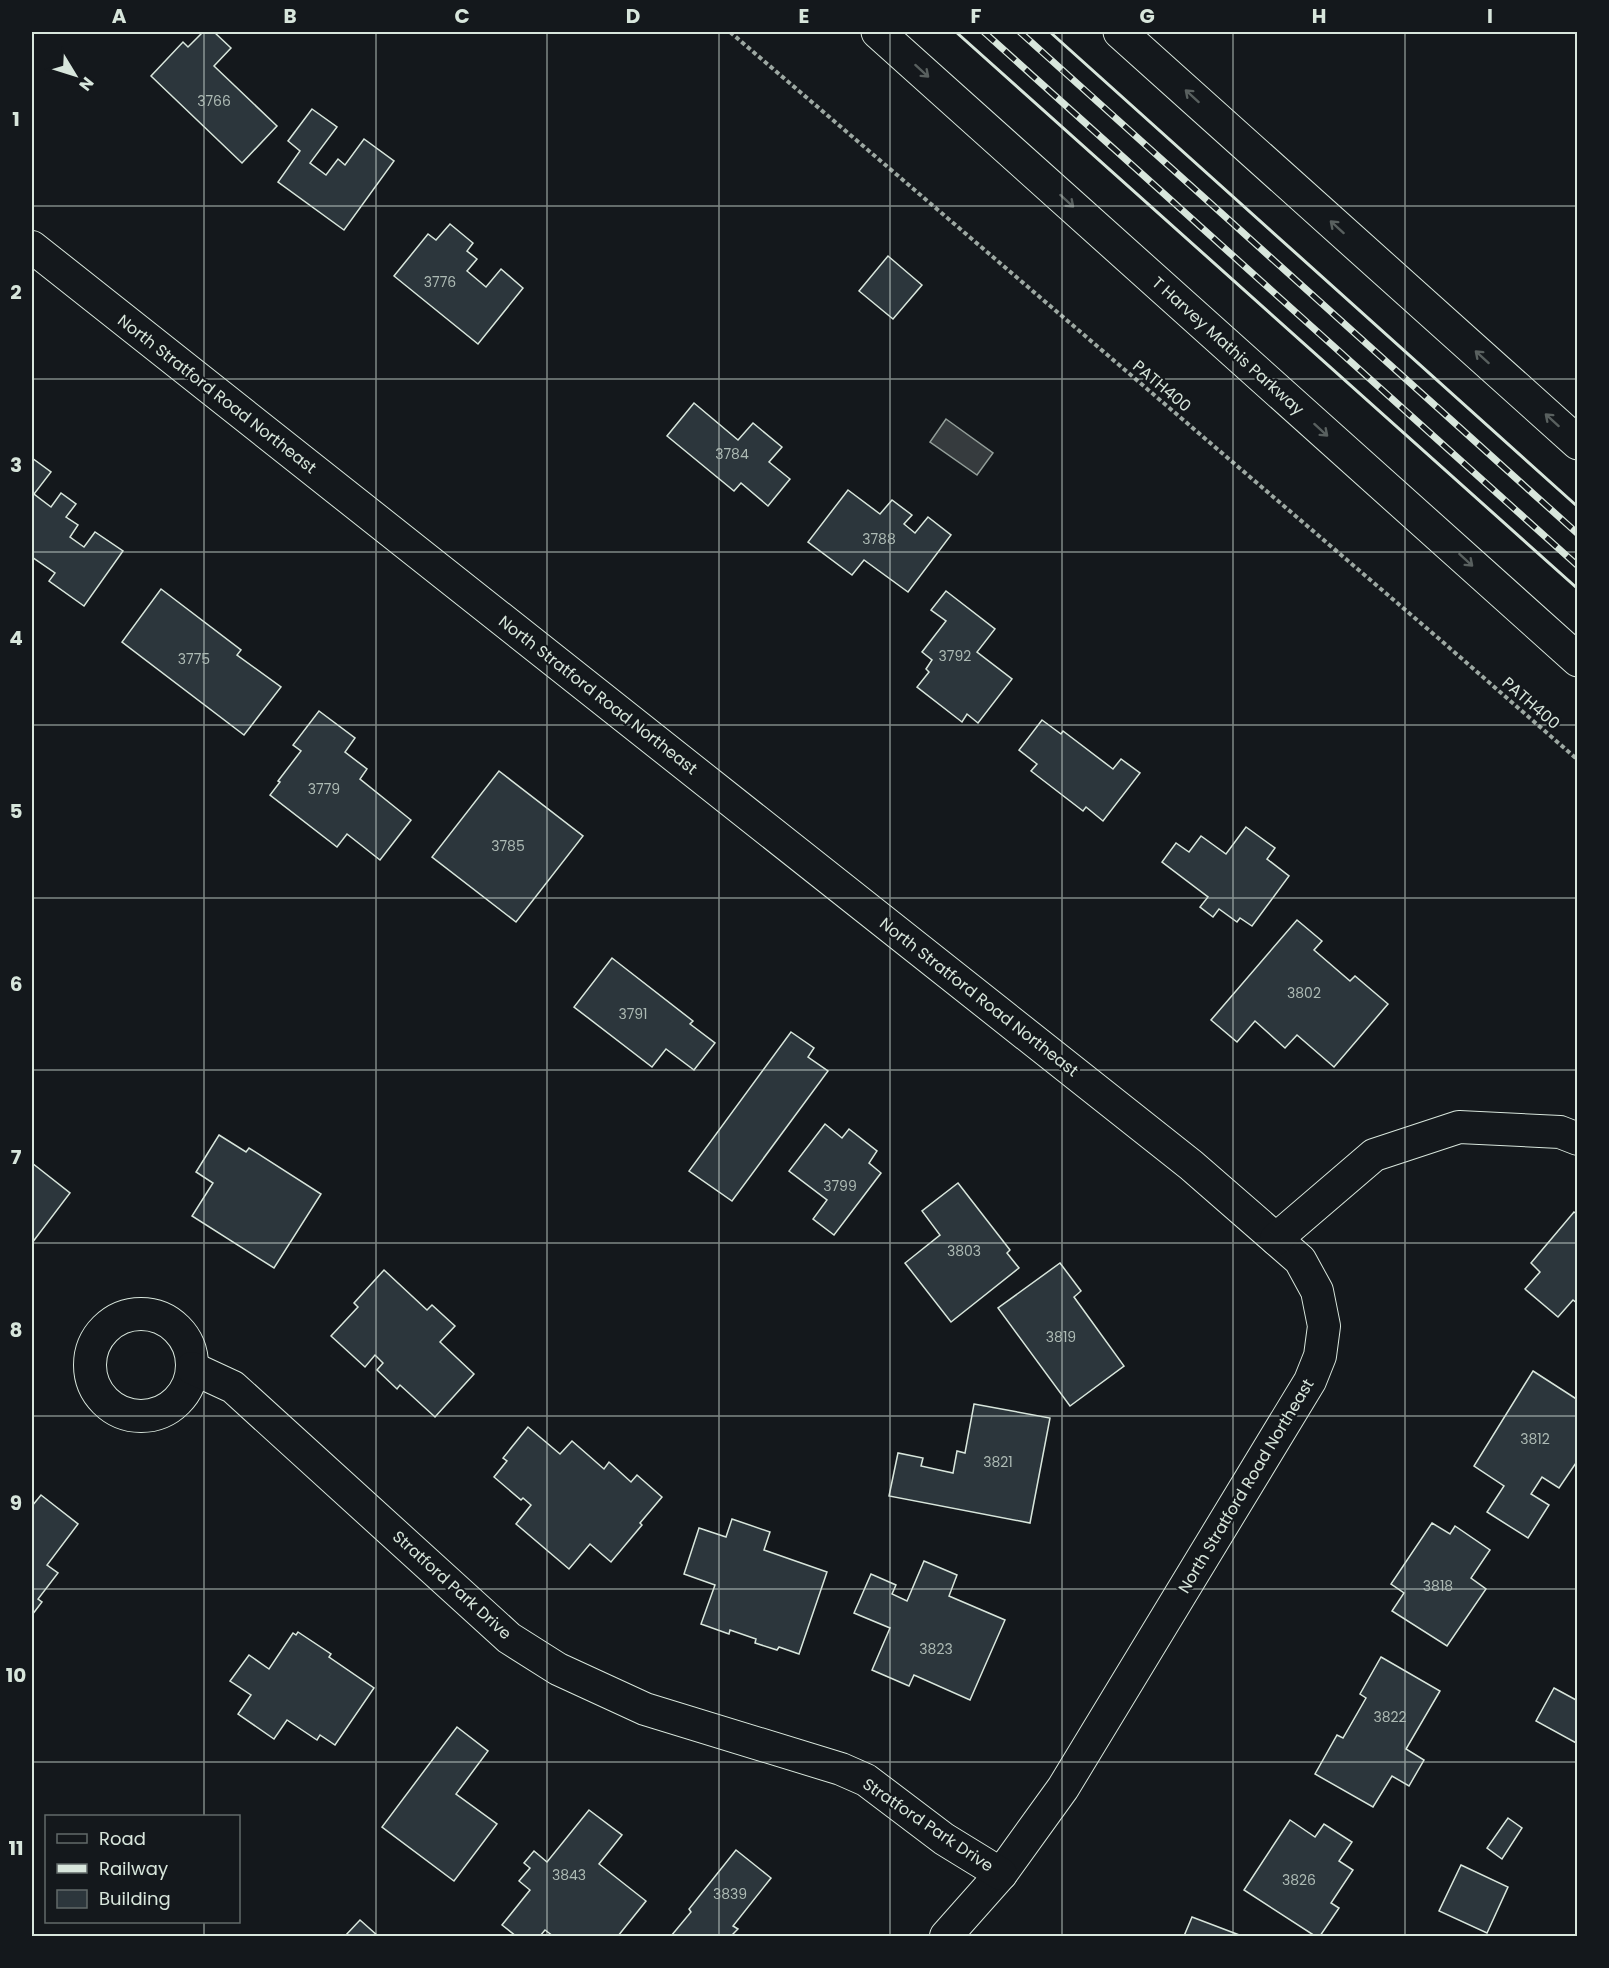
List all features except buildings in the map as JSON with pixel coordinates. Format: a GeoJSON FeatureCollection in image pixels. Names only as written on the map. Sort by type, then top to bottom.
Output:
{"type":"FeatureCollection","features":[{"type":"Feature","properties":{"kind":"highway","name":"T Harvey Mathis Parkway"},"geometry":{"type":"LineString","coordinates":[[878,32],[1578,660]]}},
{"type":"Feature","properties":{"kind":"highway"},"geometry":{"type":"LineString","coordinates":[[1120,32],[1578,443]]}},
{"type":"Feature","properties":{"kind":"street","name":"North Stratford Road Northeast"},"geometry":{"type":"LineString","coordinates":[[32,247],[1182,1158],[1300,1260],[1317,1291],[1324,1326],[1320,1356],[1310,1381],[1063,1788],[1001,1874],[946,1936]]}},
{"type":"Feature","properties":{"kind":"street"},"geometry":{"type":"LineString","coordinates":[[1276,1239],[1374,1155],[1384,1151],[1459,1127],[1560,1132],[1578,1140]]}},
{"type":"Feature","properties":{"kind":"street","name":"Stratford Park Drive"},"geometry":{"type":"LineString","coordinates":[[192,1368],[233,1387],[509,1638],[558,1669],[645,1709],[841,1769],[866,1780],[944,1839],[1001,1874]]}},
{"type":"Feature","properties":{"kind":"path","name":"PATH400"},"geometry":{"type":"LineString","coordinates":[[730,32],[1578,760]]}},
{"type":"Feature","properties":{"kind":"shaded area"},"geometry":{"type":"Polygon","coordinates":[[[946,419],[993,453],[977,475],[930,442],[946,419]]]}},
{"type":"Feature","properties":{"kind":"railway"},"geometry":{"type":"LineString","coordinates":[[984,32],[1578,566]]}},
{"type":"Feature","properties":{"kind":"railway"},"geometry":{"type":"LineString","coordinates":[[1020,32],[1578,534]]}},
{"type":"Feature","properties":{"kind":"wall"},"geometry":{"type":"LineString","coordinates":[[956,32],[1578,589]]}},
{"type":"Feature","properties":{"kind":"wall"},"geometry":{"type":"LineString","coordinates":[[1050,32],[1578,507]]}}]}
